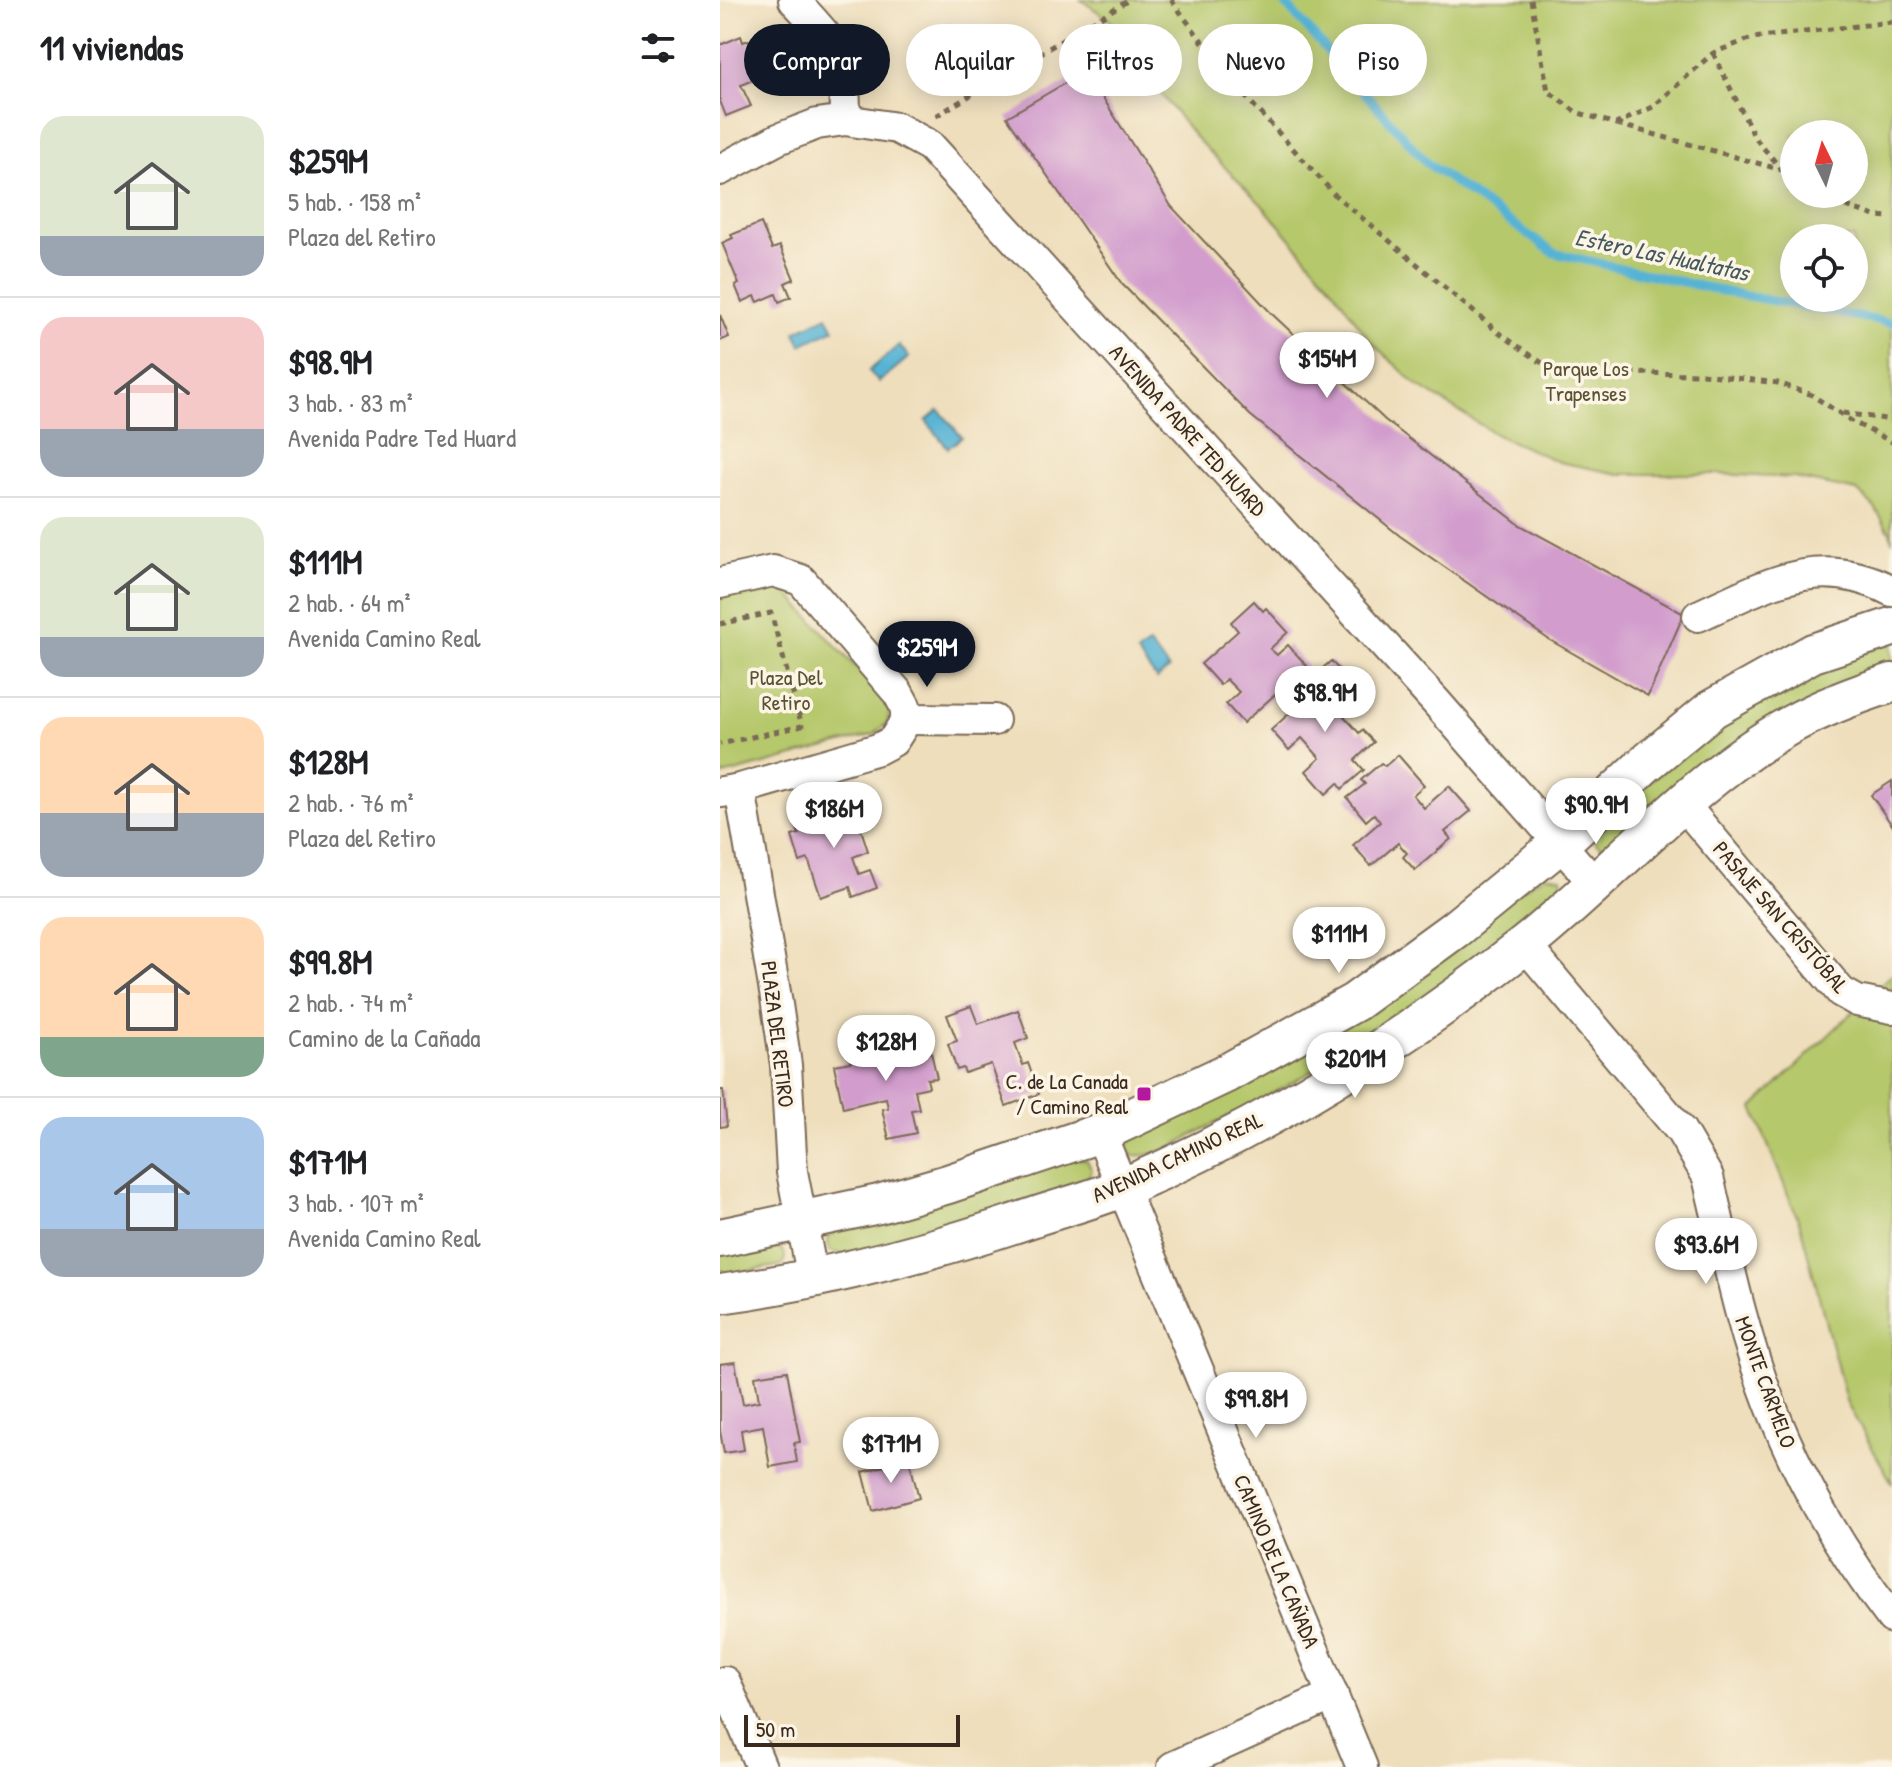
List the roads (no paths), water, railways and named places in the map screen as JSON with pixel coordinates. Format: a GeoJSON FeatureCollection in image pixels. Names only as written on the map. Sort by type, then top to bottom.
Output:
{"type":"FeatureCollection","features":[{"type":"Feature","properties":{"kind":"main road"},"geometry":{"type":"LineString","coordinates":[[720,1238],[801,1222],[948,1184],[1100,1133],[1227,1073],[1355,1002],[1455,929],[1558,845],[1644,765],[1712,709],[1813,653],[1892,627]]}},
{"type":"Feature","properties":{"kind":"main road","name":"AVENIDA CAMINO REAL"},"geometry":{"type":"LineString","coordinates":[[720,1294],[813,1279],[962,1241],[1123,1187],[1244,1129],[1359,1062],[1438,1011],[1525,945],[1683,804],[1745,754],[1792,724],[1892,683]]}},
{"type":"Feature","properties":{"kind":"street"},"geometry":{"type":"LineString","coordinates":[[794,0],[833,42],[839,55],[845,89],[845,120]]}},
{"type":"Feature","properties":{"kind":"street","name":"AVENIDA PADRE TED HUARD"},"geometry":{"type":"LineString","coordinates":[[720,170],[778,139],[817,124],[845,120],[897,128],[930,146],[1437,703],[1595,884]]}},
{"type":"Feature","properties":{"kind":"street"},"geometry":{"type":"LineString","coordinates":[[720,583],[773,571],[801,580],[898,693],[907,719],[994,720]]}},
{"type":"Feature","properties":{"kind":"street"},"geometry":{"type":"LineString","coordinates":[[1698,616],[1779,579],[1800,574],[1840,574],[1892,591]]}},
{"type":"Feature","properties":{"kind":"street","name":"PLAZA DEL RETIRO"},"geometry":{"type":"LineString","coordinates":[[813,1279],[792,1172],[786,1065],[776,998],[730,791],[878,749],[893,741],[907,719]]}},
{"type":"Feature","properties":{"kind":"street","name":"PASAJE SAN CRISTÓBAL"},"geometry":{"type":"LineString","coordinates":[[1683,804],[1841,992],[1857,1001],[1892,1008]]}},
{"type":"Feature","properties":{"kind":"street","name":"MONTE CARMELO"},"geometry":{"type":"LineString","coordinates":[[1525,945],[1681,1131],[1708,1177],[1750,1344],[1769,1401],[1796,1465],[1830,1529],[1857,1573],[1892,1618]]}},
{"type":"Feature","properties":{"kind":"street","name":"CAMINO DE LA CAÑADA"},"geometry":{"type":"LineString","coordinates":[[1100,1133],[1362,1767]]}},
{"type":"Feature","properties":{"kind":"street"},"geometry":{"type":"LineString","coordinates":[[725,1682],[761,1767]]}},
{"type":"Feature","properties":{"kind":"street"},"geometry":{"type":"LineString","coordinates":[[1173,1767],[1333,1695]]}},
{"type":"Feature","properties":{"kind":"water"},"geometry":{"type":"Polygon","coordinates":[[[827,316],[834,329],[801,345],[795,332],[827,316]]]}},
{"type":"Feature","properties":{"kind":"water"},"geometry":{"type":"Polygon","coordinates":[[[899,345],[909,357],[879,382],[869,371],[899,345]]]}},
{"type":"Feature","properties":{"kind":"water"},"geometry":{"type":"Polygon","coordinates":[[[939,410],[962,437],[948,448],[926,421],[939,410]]]}},
{"type":"Feature","properties":{"kind":"water"},"geometry":{"type":"Polygon","coordinates":[[[1149,644],[1169,669],[1157,679],[1137,654],[1149,644]]]}},
{"type":"Feature","properties":{"kind":"waterway","name":"Estero Las Hualtatas"},"geometry":{"type":"LineString","coordinates":[[1282,0],[1428,164],[1554,253],[1731,293],[1892,323]]}},
{"type":"Feature","properties":{"kind":"place","name":"C. de La Canada / Camino Real"},"geometry":{"type":"Point","coordinates":[1144,1094]}},
{"type":"Feature","properties":{"kind":"park label","name":"Parque Los Trapenses"},"geometry":{"type":"Point","coordinates":[1586,380]}},
{"type":"Feature","properties":{"kind":"park label","name":"Plaza Del Retiro"},"geometry":{"type":"Point","coordinates":[786,690]}}]}
